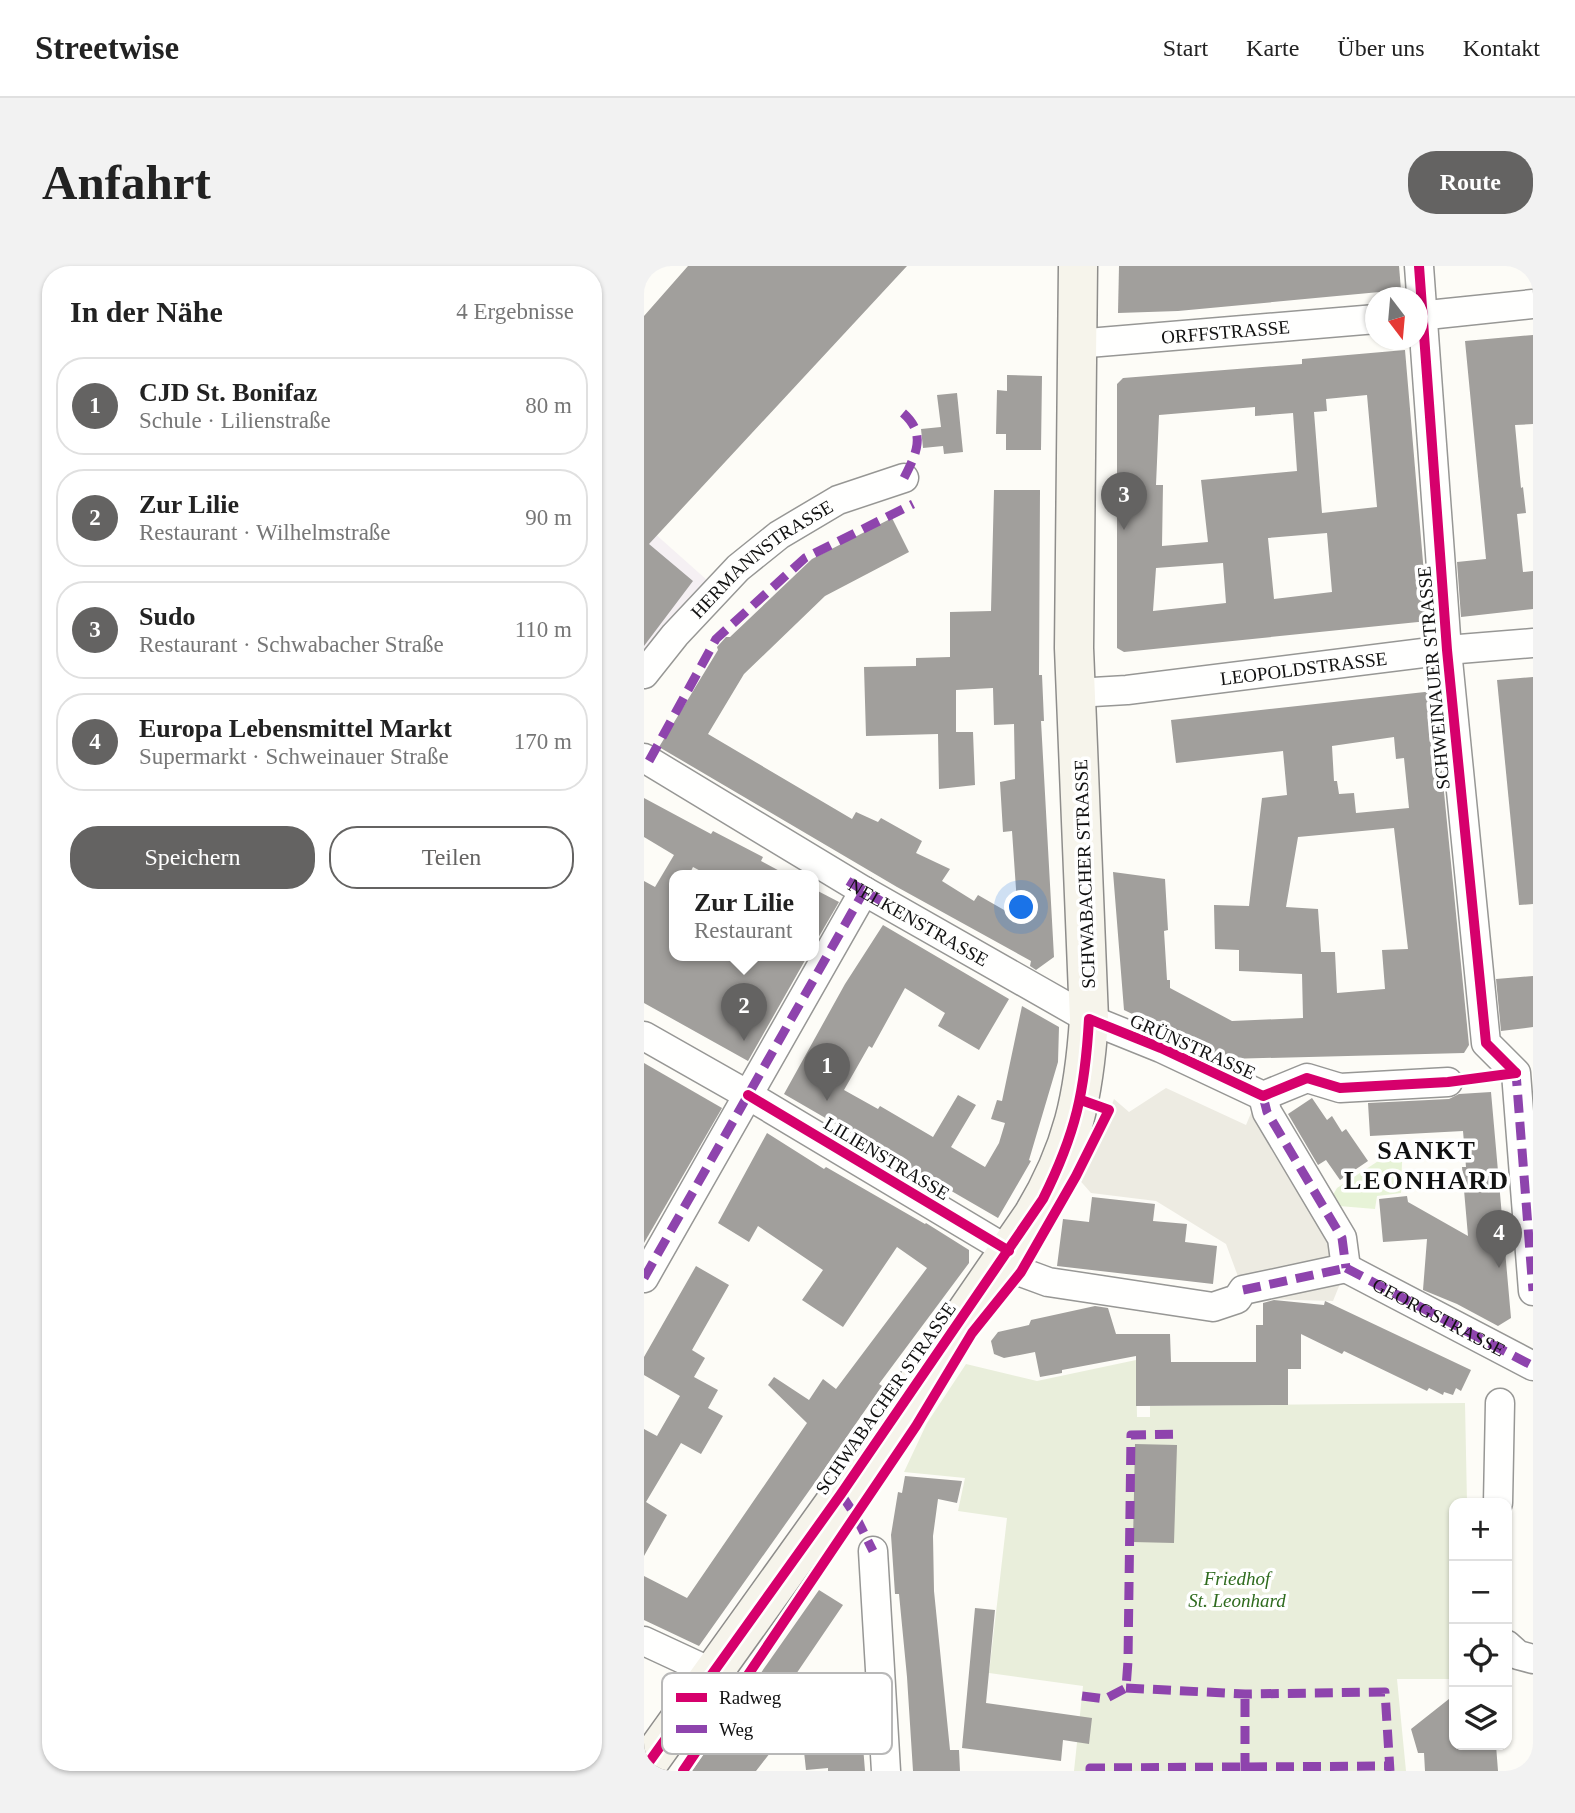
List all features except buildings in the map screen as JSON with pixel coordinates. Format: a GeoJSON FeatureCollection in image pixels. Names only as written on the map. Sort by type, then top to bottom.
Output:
{"type":"FeatureCollection","features":[{"type":"Feature","properties":{"kind":"main road","name":"SCHWABACHER STRASSE"},"geometry":{"type":"LineString","coordinates":[[713,1673],[1006,1255],[1043,1199],[1071,1133],[1085,1074],[1089,1019],[1074,648],[1078,266]]}},
{"type":"Feature","properties":{"kind":"main road","name":"SCHWABACHER STRASSE"},"geometry":{"type":"LineString","coordinates":[[644,1769],[662,1744]]}},
{"type":"Feature","properties":{"kind":"street","name":"SCHWEINAUER STRASSE"},"geometry":{"type":"LineString","coordinates":[[1419,266],[1419,287]]}},
{"type":"Feature","properties":{"kind":"street"},"geometry":{"type":"LineString","coordinates":[[1428,314],[1533,304]]}},
{"type":"Feature","properties":{"kind":"street","name":"ORFFSTRASSE"},"geometry":{"type":"LineString","coordinates":[[1076,344],[1365,320]]}},
{"type":"Feature","properties":{"kind":"street","name":"SCHWEINAUER STRASSE"},"geometry":{"type":"LineString","coordinates":[[1423,350],[1447,650],[1486,1043],[1525,1073],[1533,1292]]}},
{"type":"Feature","properties":{"kind":"street","name":"HERMANNSTRASSE"},"geometry":{"type":"LineString","coordinates":[[644,674],[675,635],[738,568],[779,535],[838,500],[904,478]]}},
{"type":"Feature","properties":{"kind":"street","name":"LEOPOLDSTRASSE"},"geometry":{"type":"LineString","coordinates":[[1076,693],[1127,690],[1447,650],[1533,643]]}},
{"type":"Feature","properties":{"kind":"street","name":"NELKENSTRASSE"},"geometry":{"type":"LineString","coordinates":[[644,758],[864,891],[1089,1019]]}},
{"type":"Feature","properties":{"kind":"street"},"geometry":{"type":"LineString","coordinates":[[644,1278],[864,891]]}},
{"type":"Feature","properties":{"kind":"street","name":"GRÜNSTRASSE"},"geometry":{"type":"LineString","coordinates":[[1089,1019],[1161,1048],[1263,1096],[1307,1078],[1340,1088],[1448,1082]]}},
{"type":"Feature","properties":{"kind":"street","name":"LILIENSTRASSE"},"geometry":{"type":"LineString","coordinates":[[644,1036],[748,1095],[1006,1255],[1021,1272],[1048,1282],[1213,1307],[1237,1299],[1243,1290],[1346,1269]]}},
{"type":"Feature","properties":{"kind":"street"},"geometry":{"type":"LineString","coordinates":[[1263,1096],[1266,1112],[1342,1238],[1346,1269]]}},
{"type":"Feature","properties":{"kind":"street","name":"GEORGSTRASSE"},"geometry":{"type":"LineString","coordinates":[[1346,1269],[1533,1366]]}},
{"type":"Feature","properties":{"kind":"street"},"geometry":{"type":"LineString","coordinates":[[1498,1498],[1500,1403]]}},
{"type":"Feature","properties":{"kind":"street"},"geometry":{"type":"LineString","coordinates":[[873,1551],[880,1673]]}},
{"type":"Feature","properties":{"kind":"street"},"geometry":{"type":"LineString","coordinates":[[644,1640],[713,1673]]}},
{"type":"Feature","properties":{"kind":"street"},"geometry":{"type":"LineString","coordinates":[[1512,1650],[1518,1655],[1533,1659]]}},
{"type":"Feature","properties":{"kind":"shaded area"},"geometry":{"type":"Polygon","coordinates":[[[644,524],[708,581],[644,665],[644,524]]]}},
{"type":"Feature","properties":{"kind":"shaded area"},"geometry":{"type":"Polygon","coordinates":[[[1166,1088],[1246,1125],[1254,1106],[1346,1269],[1333,1301],[1263,1299],[1243,1290],[1226,1244],[1156,1201],[1091,1193],[1076,1176],[1093,1155],[1114,1099],[1129,1112],[1166,1088]]]}},
{"type":"Feature","properties":{"kind":"green space"},"geometry":{"type":"Polygon","coordinates":[[[1396,1153],[1402,1162],[1401,1193],[1377,1196],[1375,1209],[1327,1205],[1337,1188],[1386,1156],[1396,1153]]]}},
{"type":"Feature","properties":{"kind":"green space","name":"Friedhof St. Leonhard"},"geometry":{"type":"Polygon","coordinates":[[[1136,1360],[1137,1417],[1150,1417],[1150,1406],[1465,1403],[1467,1498],[1449,1498],[1449,1679],[1397,1679],[1406,1771],[1074,1771],[1083,1686],[989,1673],[1007,1518],[958,1511],[965,1478],[904,1472],[927,1423],[966,1364],[1037,1381],[1136,1360]]]}},
{"type":"Feature","properties":{"kind":"marked path"},"geometry":{"type":"LineString","coordinates":[[903,413],[917,436],[915,452],[904,478]]}},
{"type":"Feature","properties":{"kind":"marked path"},"geometry":{"type":"LineString","coordinates":[[649,761],[716,639],[805,558],[913,504]]}},
{"type":"Feature","properties":{"kind":"marked path"},"geometry":{"type":"LineString","coordinates":[[848,881],[881,901]]}},
{"type":"Feature","properties":{"kind":"marked path"},"geometry":{"type":"LineString","coordinates":[[644,1278],[864,891]]}},
{"type":"Feature","properties":{"kind":"marked path"},"geometry":{"type":"LineString","coordinates":[[1512,1070],[1516,1073],[1533,1291]]}},
{"type":"Feature","properties":{"kind":"marked path"},"geometry":{"type":"LineString","coordinates":[[1263,1096],[1267,1112],[1342,1238],[1346,1268]]}},
{"type":"Feature","properties":{"kind":"marked path"},"geometry":{"type":"LineString","coordinates":[[1346,1268],[1533,1366]]}},
{"type":"Feature","properties":{"kind":"marked path"},"geometry":{"type":"LineString","coordinates":[[1243,1290],[1346,1268]]}},
{"type":"Feature","properties":{"kind":"marked path"},"geometry":{"type":"LineString","coordinates":[[1082,1696],[1105,1699],[1126,1688],[1131,1435],[1180,1434]]}},
{"type":"Feature","properties":{"kind":"marked path"},"geometry":{"type":"LineString","coordinates":[[841,1494],[873,1551]]}},
{"type":"Feature","properties":{"kind":"marked path"},"geometry":{"type":"LineString","coordinates":[[1126,1688],[1245,1694],[1385,1692],[1390,1771]]}},
{"type":"Feature","properties":{"kind":"marked path"},"geometry":{"type":"LineString","coordinates":[[1245,1694],[1245,1771]]}},
{"type":"Feature","properties":{"kind":"marked path"},"geometry":{"type":"LineString","coordinates":[[1090,1771],[1090,1768],[1390,1766]]}},
{"type":"Feature","properties":{"kind":"cycle path"},"geometry":{"type":"LineString","coordinates":[[1419,266],[1447,650],[1486,1043],[1516,1073]]}},
{"type":"Feature","properties":{"kind":"cycle path"},"geometry":{"type":"LineString","coordinates":[[713,1673],[841,1494],[1043,1199],[1064,1153],[1077,1111],[1085,1068],[1089,1019],[1161,1048],[1263,1096],[1307,1078],[1340,1088],[1448,1082],[1516,1073]]}},
{"type":"Feature","properties":{"kind":"cycle path"},"geometry":{"type":"LineString","coordinates":[[748,1095],[1009,1251]]}},
{"type":"Feature","properties":{"kind":"cycle path"},"geometry":{"type":"LineString","coordinates":[[749,1673],[916,1426],[972,1333],[1021,1272],[1076,1176],[1109,1110],[1081,1100]]}},
{"type":"Feature","properties":{"kind":"cycle path"},"geometry":{"type":"LineString","coordinates":[[644,1769],[662,1744]]}},
{"type":"Feature","properties":{"kind":"cycle path"},"geometry":{"type":"LineString","coordinates":[[683,1771],[694,1754]]}},
{"type":"Feature","properties":{"kind":"place","name":"Sudo"},"geometry":{"type":"Point","coordinates":[1124,530]}},
{"type":"Feature","properties":{"kind":"place","name":"Zur Lilie"},"geometry":{"type":"Point","coordinates":[744,1041]}},
{"type":"Feature","properties":{"kind":"place","name":"CJD St. Bonifaz"},"geometry":{"type":"Point","coordinates":[827,1101]}},
{"type":"Feature","properties":{"kind":"place","name":"Europa Lebensmittel Markt"},"geometry":{"type":"Point","coordinates":[1499,1268]}},
{"type":"Feature","properties":{"kind":"district","name":"SANKT LEONHARD"},"geometry":{"type":"Point","coordinates":[1427,1165]}}]}
